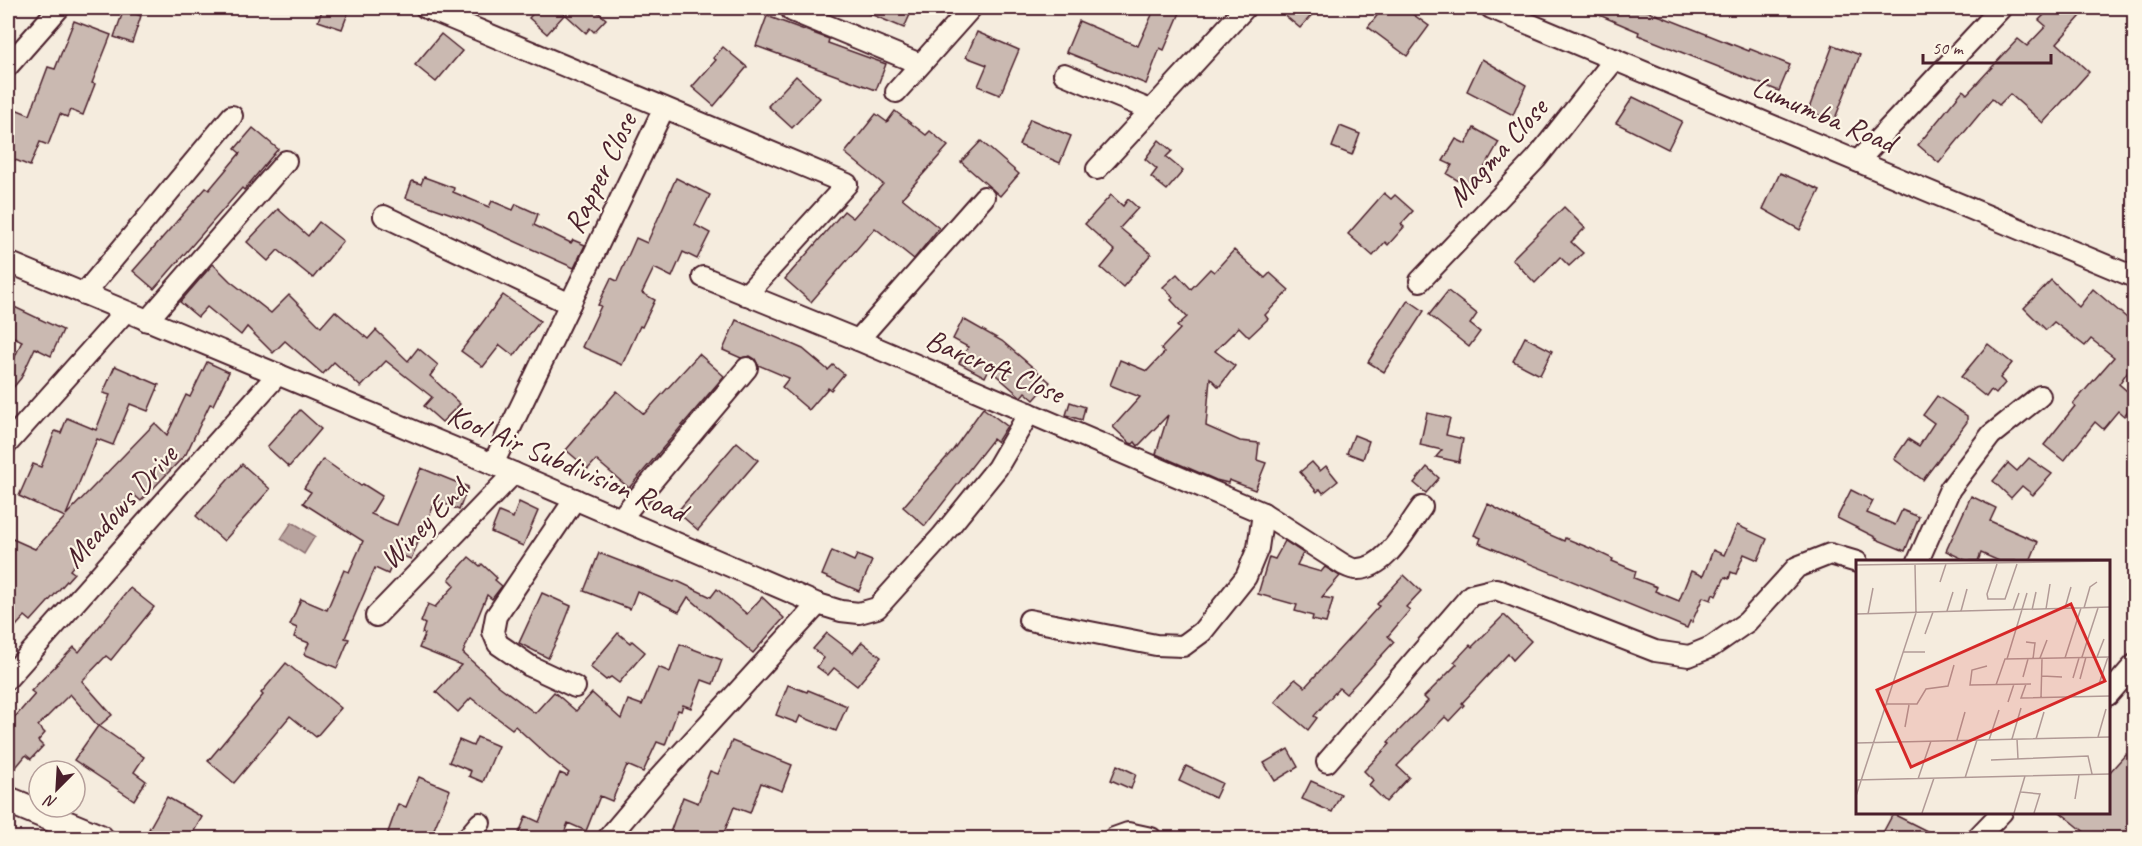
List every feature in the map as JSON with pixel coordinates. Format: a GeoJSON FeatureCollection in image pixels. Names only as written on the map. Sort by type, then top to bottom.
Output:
{"type":"FeatureCollection","features":[{"type":"Feature","properties":{"kind":"main road"},"geometry":{"type":"LineString","coordinates":[[8,800],[84,836]]}},
{"type":"Feature","properties":{"kind":"street"},"geometry":{"type":"LineString","coordinates":[[8,66],[59,8]]}},
{"type":"Feature","properties":{"kind":"street","name":"Rapper Close"},"geometry":{"type":"LineString","coordinates":[[426,8],[664,108],[494,464]]}},
{"type":"Feature","properties":{"kind":"street"},"geometry":{"type":"LineString","coordinates":[[896,92],[971,8]]}},
{"type":"Feature","properties":{"kind":"street"},"geometry":{"type":"LineString","coordinates":[[1097,169],[1245,8]]}},
{"type":"Feature","properties":{"kind":"street","name":"Lumumba Road"},"geometry":{"type":"LineString","coordinates":[[1491,8],[2134,277]]}},
{"type":"Feature","properties":{"kind":"street"},"geometry":{"type":"LineString","coordinates":[[1858,161],[2001,8]]}},
{"type":"Feature","properties":{"kind":"street"},"geometry":{"type":"LineString","coordinates":[[792,11],[920,64]]}},
{"type":"Feature","properties":{"kind":"street","name":"Magma Close"},"geometry":{"type":"LineString","coordinates":[[1420,281],[1536,159],[1615,59]]}},
{"type":"Feature","properties":{"kind":"street"},"geometry":{"type":"LineString","coordinates":[[1064,74],[1150,110]]}},
{"type":"Feature","properties":{"kind":"street"},"geometry":{"type":"LineString","coordinates":[[664,108],[847,184],[746,295]]}},
{"type":"Feature","properties":{"kind":"street"},"geometry":{"type":"LineString","coordinates":[[84,294],[232,116]]}},
{"type":"Feature","properties":{"kind":"street"},"geometry":{"type":"LineString","coordinates":[[147,321],[286,162]]}},
{"type":"Feature","properties":{"kind":"street"},"geometry":{"type":"LineString","coordinates":[[858,340],[984,197]]}},
{"type":"Feature","properties":{"kind":"street"},"geometry":{"type":"LineString","coordinates":[[384,216],[570,304]]}},
{"type":"Feature","properties":{"kind":"street","name":"Kool Air Subdivision Road"},"geometry":{"type":"LineString","coordinates":[[8,262],[494,464],[818,604],[841,611],[859,613],[877,608],[942,536],[997,468],[1029,413]]}},
{"type":"Feature","properties":{"kind":"street","name":"Barcroft Close"},"geometry":{"type":"LineString","coordinates":[[703,277],[858,340],[1263,513],[1344,565],[1356,570],[1370,567],[1386,556],[1422,507]]}},
{"type":"Feature","properties":{"kind":"street"},"geometry":{"type":"LineString","coordinates":[[8,443],[125,312]]}},
{"type":"Feature","properties":{"kind":"street"},"geometry":{"type":"LineString","coordinates":[[621,518],[747,368]]}},
{"type":"Feature","properties":{"kind":"street","name":"Meadows Drive"},"geometry":{"type":"LineString","coordinates":[[8,678],[278,374]]}},
{"type":"Feature","properties":{"kind":"street"},"geometry":{"type":"LineString","coordinates":[[1918,560],[1950,489],[1991,435],[2040,396]]}},
{"type":"Feature","properties":{"kind":"street","name":"Winey End"},"geometry":{"type":"LineString","coordinates":[[376,616],[514,473]]}},
{"type":"Feature","properties":{"kind":"street"},"geometry":{"type":"LineString","coordinates":[[575,499],[496,616],[493,632],[498,645],[530,666],[575,687]]}},
{"type":"Feature","properties":{"kind":"street"},"geometry":{"type":"LineString","coordinates":[[1029,620],[1156,645],[1183,646],[1202,632],[1246,577],[1258,548],[1263,513]]}},
{"type":"Feature","properties":{"kind":"street"},"geometry":{"type":"LineString","coordinates":[[1327,762],[1471,595],[1496,590],[1655,651],[1689,656],[1711,647],[1747,622],[1797,567],[1830,554],[1856,562]]}},
{"type":"Feature","properties":{"kind":"street"},"geometry":{"type":"LineString","coordinates":[[608,838],[658,779],[818,604]]}},
{"type":"Feature","properties":{"kind":"street"},"geometry":{"type":"LineString","coordinates":[[2112,684],[2134,665]]}},
{"type":"Feature","properties":{"kind":"street"},"geometry":{"type":"LineString","coordinates":[[1983,837],[2001,813]]}},
{"type":"Feature","properties":{"kind":"street"},"geometry":{"type":"LineString","coordinates":[[467,838],[480,823]]}},
{"type":"Feature","properties":{"kind":"street"},"geometry":{"type":"LineString","coordinates":[[1114,838],[1128,833],[1151,838]]}},
{"type":"Feature","properties":{"kind":"shaded area"},"geometry":{"type":"Polygon","coordinates":[[[292,522],[315,536],[304,554],[281,539],[292,522]]]}},
{"type":"Feature","properties":{"kind":"building"},"geometry":{"type":"Polygon","coordinates":[[[323,8],[350,8],[342,29],[318,21],[323,8]]]}},
{"type":"Feature","properties":{"kind":"building"},"geometry":{"type":"Polygon","coordinates":[[[538,8],[593,8],[606,19],[594,32],[590,28],[586,33],[565,14],[547,34],[529,18],[538,8]]]}},
{"type":"Feature","properties":{"kind":"building"},"geometry":{"type":"Polygon","coordinates":[[[856,8],[913,8],[904,28],[856,8]]]}},
{"type":"Feature","properties":{"kind":"building"},"geometry":{"type":"Polygon","coordinates":[[[1155,8],[1182,8],[1164,50],[1160,48],[1146,84],[1066,52],[1079,21],[1138,46],[1155,8]]]}},
{"type":"Feature","properties":{"kind":"building"},"geometry":{"type":"Polygon","coordinates":[[[1276,8],[1318,8],[1300,28],[1276,8]]]}},
{"type":"Feature","properties":{"kind":"building"},"geometry":{"type":"Polygon","coordinates":[[[1383,8],[1404,8],[1429,26],[1407,56],[1368,27],[1383,8]]]}},
{"type":"Feature","properties":{"kind":"building"},"geometry":{"type":"Polygon","coordinates":[[[1583,8],[1640,8],[1790,65],[1779,91],[1638,35],[1639,32],[1583,8]]]}},
{"type":"Feature","properties":{"kind":"building"},"geometry":{"type":"Polygon","coordinates":[[[2051,8],[2088,8],[2057,43],[2089,72],[2043,123],[2010,94],[1999,105],[1992,99],[1939,163],[1918,145],[1963,90],[1967,94],[2018,39],[2027,46],[2046,26],[2039,20],[2051,8]]]}},
{"type":"Feature","properties":{"kind":"building"},"geometry":{"type":"Polygon","coordinates":[[[124,9],[141,16],[132,43],[114,37],[124,9]]]}},
{"type":"Feature","properties":{"kind":"building"},"geometry":{"type":"Polygon","coordinates":[[[767,16],[829,39],[828,43],[886,64],[876,90],[756,46],[767,16]]]}},
{"type":"Feature","properties":{"kind":"building"},"geometry":{"type":"Polygon","coordinates":[[[74,21],[111,35],[92,83],[95,84],[83,115],[70,110],[67,117],[60,114],[48,145],[40,142],[30,166],[8,157],[8,145],[12,135],[8,133],[8,106],[30,115],[48,67],[55,69],[74,21]]]}},
{"type":"Feature","properties":{"kind":"building"},"geometry":{"type":"Polygon","coordinates":[[[977,32],[1019,50],[1000,95],[978,86],[987,65],[966,57],[977,32]]]}},
{"type":"Feature","properties":{"kind":"building"},"geometry":{"type":"Polygon","coordinates":[[[441,34],[462,51],[436,82],[415,65],[441,34]]]}},
{"type":"Feature","properties":{"kind":"building"},"geometry":{"type":"Polygon","coordinates":[[[1833,45],[1860,55],[1834,121],[1808,111],[1833,45]]]}},
{"type":"Feature","properties":{"kind":"building"},"geometry":{"type":"Polygon","coordinates":[[[723,47],[747,67],[714,106],[692,87],[716,60],[713,58],[723,47]]]}},
{"type":"Feature","properties":{"kind":"building"},"geometry":{"type":"Polygon","coordinates":[[[1482,59],[1526,85],[1513,115],[1467,91],[1482,59]]]}},
{"type":"Feature","properties":{"kind":"building"},"geometry":{"type":"Polygon","coordinates":[[[796,76],[820,98],[792,128],[768,106],[796,76]]]}},
{"type":"Feature","properties":{"kind":"building"},"geometry":{"type":"Polygon","coordinates":[[[1633,97],[1682,121],[1668,149],[1616,123],[1633,97]]]}},
{"type":"Feature","properties":{"kind":"building"},"geometry":{"type":"Polygon","coordinates":[[[895,111],[926,135],[930,131],[948,146],[902,198],[939,228],[914,259],[875,228],[811,302],[785,279],[844,211],[853,218],[883,184],[845,153],[876,114],[887,122],[895,111]]]}},
{"type":"Feature","properties":{"kind":"building"},"geometry":{"type":"Polygon","coordinates":[[[1030,119],[1071,136],[1060,163],[1019,145],[1030,119]]]}},
{"type":"Feature","properties":{"kind":"building"},"geometry":{"type":"Polygon","coordinates":[[[1340,126],[1360,134],[1352,155],[1332,147],[1340,126]]]}},
{"type":"Feature","properties":{"kind":"building"},"geometry":{"type":"Polygon","coordinates":[[[253,128],[278,149],[154,289],[133,271],[206,188],[209,190],[240,153],[235,149],[253,128]]]}},
{"type":"Feature","properties":{"kind":"building"},"geometry":{"type":"Polygon","coordinates":[[[1474,128],[1499,142],[1472,189],[1447,174],[1452,165],[1443,161],[1456,139],[1466,144],[1474,128]]]}},
{"type":"Feature","properties":{"kind":"building"},"geometry":{"type":"Polygon","coordinates":[[[1159,140],[1172,151],[1166,157],[1183,171],[1167,190],[1151,177],[1157,169],[1145,159],[1159,140]]]}},
{"type":"Feature","properties":{"kind":"building"},"geometry":{"type":"Polygon","coordinates":[[[981,141],[1019,174],[1000,196],[961,162],[981,141]]]}},
{"type":"Feature","properties":{"kind":"building"},"geometry":{"type":"Polygon","coordinates":[[[1780,173],[1820,190],[1800,230],[1763,209],[1780,173]]]}},
{"type":"Feature","properties":{"kind":"building"},"geometry":{"type":"Polygon","coordinates":[[[424,177],[454,188],[453,192],[489,207],[492,201],[513,210],[516,204],[538,214],[534,225],[571,243],[573,240],[585,245],[574,268],[463,218],[406,198],[412,181],[421,184],[424,177]]]}},
{"type":"Feature","properties":{"kind":"building"},"geometry":{"type":"Polygon","coordinates":[[[676,178],[710,195],[695,225],[710,233],[697,259],[683,252],[672,277],[654,268],[642,293],[655,300],[622,365],[582,347],[611,278],[617,281],[636,238],[647,243],[676,178]]]}},
{"type":"Feature","properties":{"kind":"building"},"geometry":{"type":"Polygon","coordinates":[[[1384,193],[1391,199],[1395,195],[1413,211],[1401,224],[1404,227],[1388,245],[1385,242],[1373,256],[1348,234],[1384,193]]]}},
{"type":"Feature","properties":{"kind":"building"},"geometry":{"type":"Polygon","coordinates":[[[1111,195],[1123,206],[1128,199],[1138,208],[1120,228],[1151,254],[1123,287],[1101,268],[1115,251],[1085,224],[1111,195]]]}},
{"type":"Feature","properties":{"kind":"building"},"geometry":{"type":"Polygon","coordinates":[[[1564,207],[1585,228],[1571,242],[1583,253],[1569,266],[1560,257],[1535,283],[1512,259],[1564,207]]]}},
{"type":"Feature","properties":{"kind":"building"},"geometry":{"type":"Polygon","coordinates":[[[278,209],[308,236],[319,222],[343,241],[313,278],[278,250],[268,261],[247,242],[278,209]]]}},
{"type":"Feature","properties":{"kind":"building"},"geometry":{"type":"Polygon","coordinates":[[[1234,250],[1265,278],[1270,273],[1289,290],[1265,315],[1268,319],[1249,337],[1239,327],[1215,351],[1235,366],[1219,387],[1210,378],[1206,426],[1240,441],[1259,443],[1257,460],[1266,463],[1255,490],[1229,480],[1228,483],[1216,480],[1156,454],[1168,415],[1138,446],[1135,442],[1130,443],[1113,427],[1140,397],[1110,385],[1120,360],[1147,371],[1164,353],[1161,349],[1180,329],[1177,326],[1187,317],[1171,300],[1173,297],[1163,287],[1177,274],[1191,289],[1210,269],[1214,272],[1234,250]]]}},
{"type":"Feature","properties":{"kind":"building"},"geometry":{"type":"Polygon","coordinates":[[[213,264],[230,281],[271,313],[289,295],[321,327],[335,311],[368,339],[376,330],[408,361],[418,348],[438,365],[430,376],[460,404],[442,422],[424,406],[432,397],[386,361],[361,387],[334,362],[323,374],[285,341],[273,353],[247,327],[241,335],[207,307],[198,317],[180,302],[213,264]]]}},
{"type":"Feature","properties":{"kind":"building"},"geometry":{"type":"Polygon","coordinates":[[[2051,280],[2079,307],[2093,289],[2134,324],[2134,362],[2119,384],[2134,397],[2134,403],[2124,416],[2118,411],[2103,429],[2095,422],[2064,461],[2044,445],[2075,406],[2073,404],[2114,357],[2091,339],[2085,346],[2054,322],[2046,330],[2024,308],[2051,280]]]}},
{"type":"Feature","properties":{"kind":"building"},"geometry":{"type":"Polygon","coordinates":[[[1448,291],[1477,314],[1470,324],[1480,332],[1469,347],[1429,315],[1448,291]]]}},
{"type":"Feature","properties":{"kind":"building"},"geometry":{"type":"Polygon","coordinates":[[[503,295],[540,321],[514,356],[500,345],[483,367],[461,351],[503,295]]]}},
{"type":"Feature","properties":{"kind":"building"},"geometry":{"type":"Polygon","coordinates":[[[1408,300],[1424,311],[1384,372],[1368,362],[1408,300]]]}},
{"type":"Feature","properties":{"kind":"building"},"geometry":{"type":"Polygon","coordinates":[[[8,304],[63,330],[51,356],[35,348],[21,378],[8,394],[8,372],[22,341],[8,334],[8,304]]]}},
{"type":"Feature","properties":{"kind":"building"},"geometry":{"type":"Polygon","coordinates":[[[963,319],[1002,341],[1050,382],[1034,400],[1025,392],[1021,397],[989,369],[985,377],[959,363],[968,347],[953,339],[963,319]]]}},
{"type":"Feature","properties":{"kind":"building"},"geometry":{"type":"Polygon","coordinates":[[[736,320],[803,349],[828,370],[833,365],[844,374],[831,390],[828,388],[809,410],[782,387],[789,378],[758,365],[750,356],[741,358],[723,350],[736,320]]]}},
{"type":"Feature","properties":{"kind":"building"},"geometry":{"type":"Polygon","coordinates":[[[1525,337],[1552,351],[1540,375],[1513,361],[1525,337]]]}},
{"type":"Feature","properties":{"kind":"building"},"geometry":{"type":"Polygon","coordinates":[[[1988,344],[2012,363],[2000,378],[2005,383],[1996,394],[1991,390],[1986,397],[1961,377],[1988,344]]]}},
{"type":"Feature","properties":{"kind":"building"},"geometry":{"type":"Polygon","coordinates":[[[699,354],[724,376],[629,488],[596,460],[588,469],[566,450],[617,391],[644,414],[699,354]]]}},
{"type":"Feature","properties":{"kind":"building"},"geometry":{"type":"Polygon","coordinates":[[[207,362],[229,372],[213,405],[210,404],[186,454],[141,501],[132,493],[70,570],[74,573],[31,621],[25,616],[8,635],[8,537],[35,549],[65,517],[19,496],[33,464],[41,467],[55,431],[61,433],[67,418],[96,430],[110,395],[103,393],[115,366],[159,385],[148,411],[130,404],[113,445],[97,439],[66,515],[155,423],[167,435],[186,395],[190,397],[207,362]]]}},
{"type":"Feature","properties":{"kind":"building"},"geometry":{"type":"Polygon","coordinates":[[[1937,396],[1967,416],[1967,422],[1923,480],[1894,459],[1908,439],[1919,446],[1934,423],[1923,415],[1937,396]]]}},
{"type":"Feature","properties":{"kind":"building"},"geometry":{"type":"Polygon","coordinates":[[[1070,402],[1085,407],[1082,420],[1066,415],[1070,402]]]}},
{"type":"Feature","properties":{"kind":"building"},"geometry":{"type":"Polygon","coordinates":[[[983,408],[1007,426],[997,442],[993,439],[925,526],[903,507],[953,450],[983,408]]]}},
{"type":"Feature","properties":{"kind":"building"},"geometry":{"type":"Polygon","coordinates":[[[300,410],[321,429],[289,467],[267,447],[300,410]]]}},
{"type":"Feature","properties":{"kind":"building"},"geometry":{"type":"Polygon","coordinates":[[[1427,413],[1450,418],[1446,435],[1463,439],[1459,462],[1436,457],[1442,450],[1420,445],[1427,413]]]}},
{"type":"Feature","properties":{"kind":"building"},"geometry":{"type":"Polygon","coordinates":[[[1354,435],[1369,441],[1363,459],[1347,453],[1354,435]]]}},
{"type":"Feature","properties":{"kind":"building"},"geometry":{"type":"Polygon","coordinates":[[[737,442],[758,460],[698,530],[677,512],[737,442]]]}},
{"type":"Feature","properties":{"kind":"building"},"geometry":{"type":"Polygon","coordinates":[[[2029,458],[2052,474],[2033,495],[2022,486],[2011,498],[1993,481],[2008,463],[2017,471],[2029,458]]]}},
{"type":"Feature","properties":{"kind":"building"},"geometry":{"type":"Polygon","coordinates":[[[323,459],[361,486],[363,484],[382,496],[371,514],[397,525],[421,468],[468,487],[459,510],[436,500],[411,559],[400,555],[398,560],[395,558],[388,574],[375,568],[345,638],[349,639],[337,668],[304,654],[309,643],[294,637],[297,628],[290,625],[301,599],[327,610],[344,570],[349,572],[363,541],[303,503],[311,492],[304,488],[323,459]]]}},
{"type":"Feature","properties":{"kind":"building"},"geometry":{"type":"Polygon","coordinates":[[[1312,462],[1320,471],[1326,466],[1338,481],[1323,493],[1320,489],[1317,492],[1300,472],[1312,462]]]}},
{"type":"Feature","properties":{"kind":"building"},"geometry":{"type":"Polygon","coordinates":[[[242,464],[270,489],[224,541],[196,516],[242,464]]]}},
{"type":"Feature","properties":{"kind":"building"},"geometry":{"type":"Polygon","coordinates":[[[1427,467],[1439,478],[1426,493],[1414,483],[1427,467]]]}},
{"type":"Feature","properties":{"kind":"building"},"geometry":{"type":"Polygon","coordinates":[[[1851,490],[1873,501],[1867,513],[1895,525],[1902,510],[1919,517],[1905,551],[1876,539],[1837,518],[1851,490]]]}},
{"type":"Feature","properties":{"kind":"building"},"geometry":{"type":"Polygon","coordinates":[[[1971,496],[1996,508],[1990,521],[2038,542],[2030,560],[1997,560],[1981,553],[1978,560],[1965,560],[1946,551],[1971,496]]]}},
{"type":"Feature","properties":{"kind":"building"},"geometry":{"type":"Polygon","coordinates":[[[519,502],[538,511],[523,546],[491,532],[499,512],[513,518],[519,502]]]}},
{"type":"Feature","properties":{"kind":"building"},"geometry":{"type":"Polygon","coordinates":[[[1488,504],[1532,527],[1564,541],[1565,538],[1613,559],[1612,561],[1636,571],[1634,578],[1657,587],[1655,591],[1679,601],[1691,571],[1703,576],[1713,550],[1724,555],[1737,525],[1767,539],[1758,560],[1744,554],[1736,574],[1731,572],[1729,579],[1725,577],[1716,596],[1713,594],[1711,600],[1703,597],[1687,628],[1479,543],[1481,538],[1474,535],[1488,504]]]}},
{"type":"Feature","properties":{"kind":"building"},"geometry":{"type":"Polygon","coordinates":[[[1285,541],[1303,553],[1297,565],[1321,572],[1325,567],[1340,576],[1322,597],[1333,599],[1326,623],[1312,620],[1313,616],[1295,611],[1297,605],[1258,594],[1269,557],[1275,559],[1285,541]]]}},
{"type":"Feature","properties":{"kind":"building"},"geometry":{"type":"Polygon","coordinates":[[[832,551],[854,561],[857,555],[872,561],[859,591],[822,575],[832,551]]]}},
{"type":"Feature","properties":{"kind":"building"},"geometry":{"type":"Polygon","coordinates":[[[599,553],[674,582],[675,580],[711,597],[717,589],[747,614],[762,597],[784,618],[753,653],[688,597],[679,612],[637,591],[630,609],[584,591],[599,553]]]}},
{"type":"Feature","properties":{"kind":"building"},"geometry":{"type":"Polygon","coordinates":[[[469,557],[480,566],[482,564],[502,586],[492,599],[487,595],[463,653],[499,686],[535,713],[554,692],[576,711],[592,693],[621,719],[628,700],[642,705],[658,667],[670,672],[680,644],[722,660],[713,684],[702,680],[691,708],[683,705],[681,711],[678,710],[665,745],[657,742],[643,772],[627,765],[612,801],[600,796],[586,831],[568,823],[562,838],[517,838],[526,816],[539,822],[560,773],[567,776],[569,773],[515,726],[512,729],[471,698],[458,712],[436,692],[461,665],[419,648],[425,634],[422,633],[425,624],[421,622],[428,604],[435,607],[455,585],[449,579],[469,557]]]}},
{"type":"Feature","properties":{"kind":"building"},"geometry":{"type":"Polygon","coordinates":[[[1404,575],[1421,591],[1406,607],[1410,610],[1388,636],[1394,642],[1346,694],[1339,688],[1314,716],[1317,718],[1308,730],[1275,702],[1295,679],[1305,687],[1404,575]]]}},
{"type":"Feature","properties":{"kind":"building"},"geometry":{"type":"Polygon","coordinates":[[[130,588],[154,607],[111,660],[106,656],[82,681],[112,715],[99,726],[144,757],[134,772],[146,781],[134,800],[87,769],[87,759],[75,759],[98,726],[70,694],[38,726],[45,733],[38,741],[43,746],[31,759],[26,755],[8,777],[8,725],[35,694],[31,691],[74,647],[79,652],[130,588]]]}},
{"type":"Feature","properties":{"kind":"building"},"geometry":{"type":"Polygon","coordinates":[[[542,593],[571,606],[548,658],[519,643],[542,593]]]}},
{"type":"Feature","properties":{"kind":"building"},"geometry":{"type":"Polygon","coordinates":[[[1504,615],[1531,641],[1513,660],[1508,654],[1462,703],[1464,705],[1449,721],[1445,717],[1397,766],[1409,777],[1386,802],[1369,785],[1373,780],[1364,771],[1390,744],[1388,742],[1428,701],[1424,697],[1457,664],[1454,662],[1504,615]]]}},
{"type":"Feature","properties":{"kind":"building"},"geometry":{"type":"Polygon","coordinates":[[[618,633],[645,652],[619,683],[611,677],[606,680],[590,667],[618,633]]]}},
{"type":"Feature","properties":{"kind":"building"},"geometry":{"type":"Polygon","coordinates":[[[827,633],[853,653],[862,642],[881,657],[857,686],[834,668],[828,675],[817,667],[824,658],[813,649],[827,633]]]}},
{"type":"Feature","properties":{"kind":"building"},"geometry":{"type":"Polygon","coordinates":[[[286,663],[341,708],[316,737],[290,716],[234,783],[208,761],[263,695],[261,693],[286,663]]]}},
{"type":"Feature","properties":{"kind":"building"},"geometry":{"type":"Polygon","coordinates":[[[788,685],[807,692],[808,690],[847,706],[836,731],[800,716],[797,723],[776,715],[788,685]]]}},
{"type":"Feature","properties":{"kind":"building"},"geometry":{"type":"Polygon","coordinates":[[[477,737],[498,746],[483,782],[469,776],[471,771],[449,762],[459,740],[473,746],[477,737]]]}},
{"type":"Feature","properties":{"kind":"building"},"geometry":{"type":"Polygon","coordinates":[[[732,741],[792,765],[782,791],[761,783],[750,813],[734,807],[722,838],[668,838],[683,797],[698,803],[710,771],[718,774],[732,741]]]}},
{"type":"Feature","properties":{"kind":"building"},"geometry":{"type":"Polygon","coordinates":[[[1288,749],[1298,767],[1275,781],[1264,763],[1288,749]]]}},
{"type":"Feature","properties":{"kind":"building"},"geometry":{"type":"Polygon","coordinates":[[[2126,754],[2134,762],[2134,838],[2092,838],[2061,813],[2109,813],[2109,773],[2126,754]]]}},
{"type":"Feature","properties":{"kind":"building"},"geometry":{"type":"Polygon","coordinates":[[[1117,765],[1136,774],[1131,789],[1111,780],[1117,765]]]}},
{"type":"Feature","properties":{"kind":"building"},"geometry":{"type":"Polygon","coordinates":[[[1186,766],[1222,783],[1215,798],[1179,781],[1186,766]]]}},
{"type":"Feature","properties":{"kind":"building"},"geometry":{"type":"Polygon","coordinates":[[[419,777],[450,790],[432,834],[428,832],[426,838],[386,838],[398,804],[406,807],[419,777]]]}},
{"type":"Feature","properties":{"kind":"building"},"geometry":{"type":"Polygon","coordinates":[[[1311,781],[1341,794],[1332,812],[1302,799],[1311,781]]]}},
{"type":"Feature","properties":{"kind":"building"},"geometry":{"type":"Polygon","coordinates":[[[167,797],[202,817],[190,838],[166,838],[149,829],[167,797]]]}},
{"type":"Feature","properties":{"kind":"building"},"geometry":{"type":"Polygon","coordinates":[[[1893,814],[1941,838],[1880,838],[1893,814]]]}}]}
